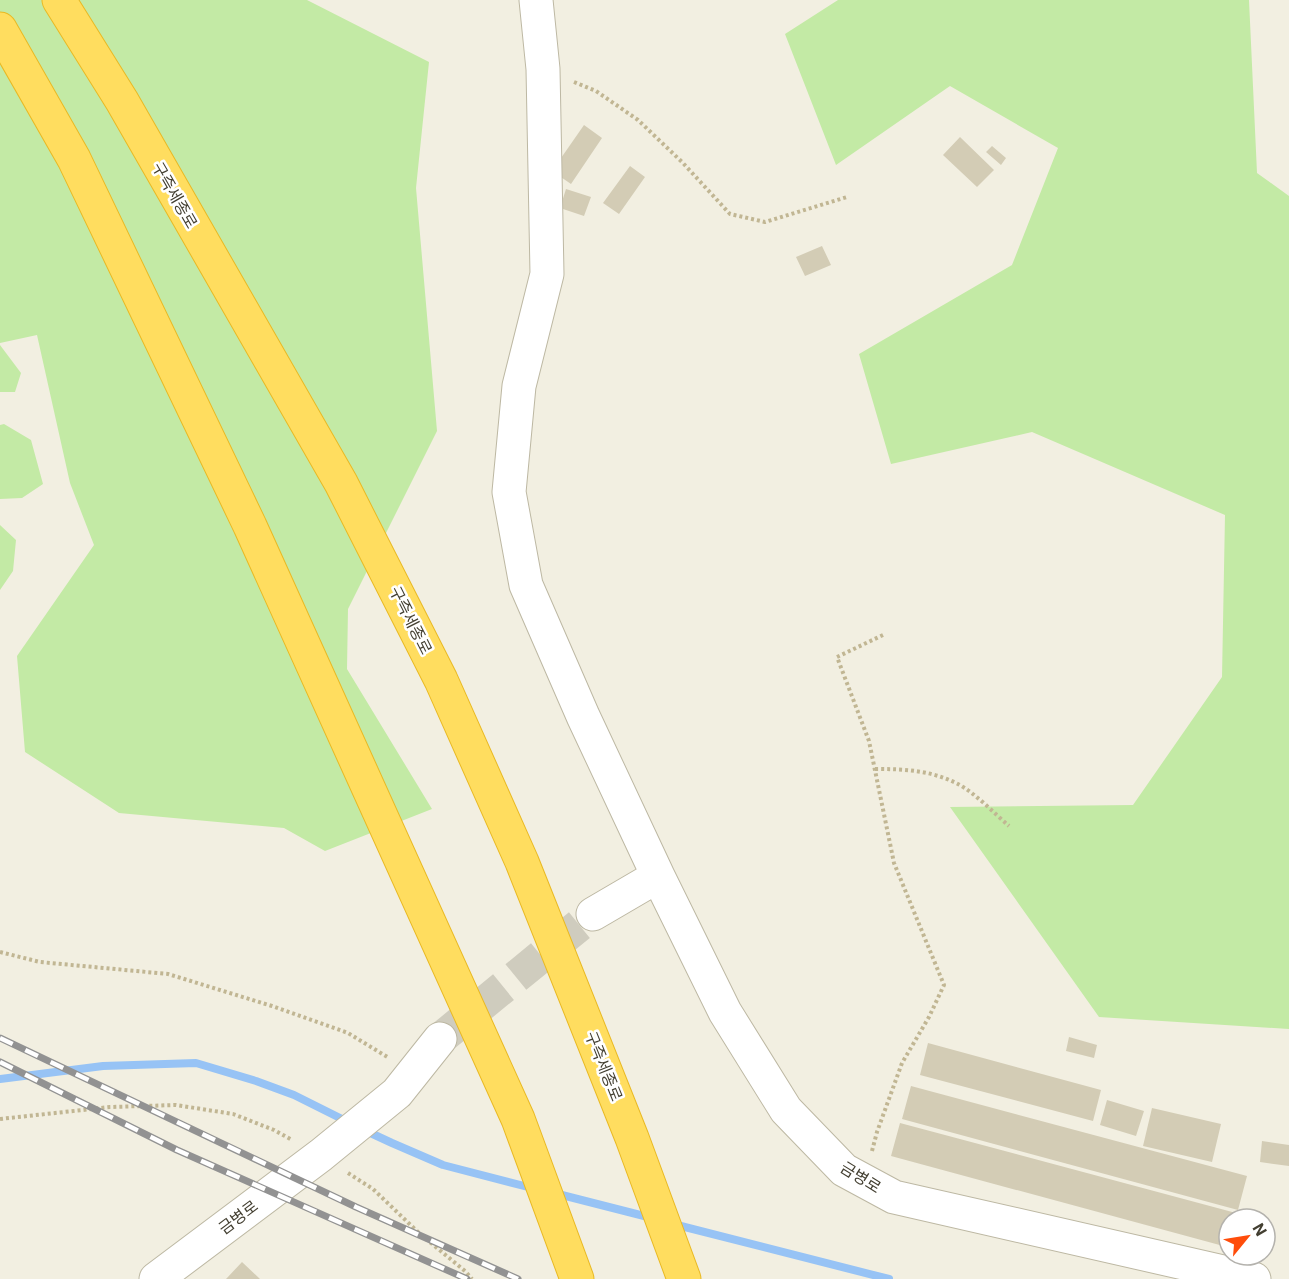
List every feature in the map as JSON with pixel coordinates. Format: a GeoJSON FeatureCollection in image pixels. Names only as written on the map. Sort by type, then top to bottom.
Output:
{"type":"FeatureCollection","features":[{"type":"Feature","properties":{"kind":"highway","name":"구즉세종로"},"geometry":{"type":"LineString","coordinates":[[59,0],[127,111],[341,483],[441,680],[522,862],[632,1138],[684,1279]]}},
{"type":"Feature","properties":{"kind":"highway"},"geometry":{"type":"LineString","coordinates":[[0,29],[74,159],[250,526],[518,1119],[575,1273]]}},
{"type":"Feature","properties":{"kind":"street","name":"금병로"},"geometry":{"type":"LineString","coordinates":[[536,0],[543,69],[547,274],[519,386],[508,492],[526,585],[583,716],[724,1012],[786,1110],[844,1170],[894,1197],[1254,1279]]}},
{"type":"Feature","properties":{"kind":"street"},"geometry":{"type":"LineString","coordinates":[[593,914],[658,876]]}},
{"type":"Feature","properties":{"kind":"street"},"geometry":{"type":"LineString","coordinates":[[404,1084],[440,1039]]}},
{"type":"Feature","properties":{"kind":"street","name":"금병로"},"geometry":{"type":"LineString","coordinates":[[156,1279],[321,1155],[404,1084]]}},
{"type":"Feature","properties":{"kind":"path"},"geometry":{"type":"LineString","coordinates":[[543,69],[596,91],[638,120],[682,162],[730,214],[765,222],[847,197]]}},
{"type":"Feature","properties":{"kind":"path"},"geometry":{"type":"LineString","coordinates":[[865,1181],[877,1132],[902,1063],[929,1017],[944,985],[894,863],[870,741],[837,657],[882,635]]}},
{"type":"Feature","properties":{"kind":"path"},"geometry":{"type":"LineString","coordinates":[[875,769],[909,769],[958,784],[1009,826]]}},
{"type":"Feature","properties":{"kind":"path"},"geometry":{"type":"LineString","coordinates":[[0,952],[40,962],[168,974],[272,1005],[348,1033],[395,1062],[404,1084]]}},
{"type":"Feature","properties":{"kind":"path"},"geometry":{"type":"LineString","coordinates":[[0,1119],[110,1107],[176,1105],[233,1114],[274,1130],[321,1155],[373,1189],[472,1279]]}},
{"type":"Feature","properties":{"kind":"green space"},"geometry":{"type":"Polygon","coordinates":[[[0,0],[307,0],[429,62],[416,188],[437,431],[348,609],[347,669],[432,809],[325,851],[284,828],[119,813],[25,752],[17,656],[94,545],[70,483],[37,335],[0,343],[0,0]]]}},
{"type":"Feature","properties":{"kind":"green space"},"geometry":{"type":"Polygon","coordinates":[[[838,0],[1249,0],[1257,173],[1289,196],[1289,1029],[1099,1017],[950,807],[1133,805],[1222,677],[1225,515],[1032,432],[891,464],[859,354],[1012,265],[1058,148],[950,86],[836,165],[785,34],[838,0]]]}},
{"type":"Feature","properties":{"kind":"green space"},"geometry":{"type":"Polygon","coordinates":[[[0,345],[21,373],[15,392],[0,392],[0,345]]]}},
{"type":"Feature","properties":{"kind":"green space"},"geometry":{"type":"Polygon","coordinates":[[[4,424],[31,440],[43,484],[22,498],[0,499],[0,425],[4,424]]]}},
{"type":"Feature","properties":{"kind":"green space"},"geometry":{"type":"Polygon","coordinates":[[[0,525],[16,540],[13,571],[0,590],[0,525]]]}},
{"type":"Feature","properties":{"kind":"building"},"geometry":{"type":"Polygon","coordinates":[[[584,125],[602,138],[571,184],[552,171],[584,125]]]}},
{"type":"Feature","properties":{"kind":"building"},"geometry":{"type":"Polygon","coordinates":[[[960,137],[994,170],[977,187],[943,155],[960,137]]]}},
{"type":"Feature","properties":{"kind":"building"},"geometry":{"type":"Polygon","coordinates":[[[992,146],[1006,158],[1001,165],[986,152],[992,146]]]}},
{"type":"Feature","properties":{"kind":"building"},"geometry":{"type":"Polygon","coordinates":[[[630,166],[645,177],[619,214],[603,203],[630,166]]]}},
{"type":"Feature","properties":{"kind":"building"},"geometry":{"type":"Polygon","coordinates":[[[566,189],[591,197],[584,216],[560,208],[566,189]]]}},
{"type":"Feature","properties":{"kind":"building"},"geometry":{"type":"Polygon","coordinates":[[[822,246],[831,265],[805,276],[796,257],[822,246]]]}},
{"type":"Feature","properties":{"kind":"building"},"geometry":{"type":"Polygon","coordinates":[[[1069,1037],[1097,1045],[1094,1058],[1066,1051],[1069,1037]]]}},
{"type":"Feature","properties":{"kind":"building"},"geometry":{"type":"Polygon","coordinates":[[[928,1043],[1101,1090],[1093,1121],[920,1075],[928,1043]]]}},
{"type":"Feature","properties":{"kind":"building"},"geometry":{"type":"Polygon","coordinates":[[[911,1086],[1247,1176],[1239,1207],[1227,1207],[902,1119],[911,1086]]]}},
{"type":"Feature","properties":{"kind":"building"},"geometry":{"type":"Polygon","coordinates":[[[1107,1100],[1144,1111],[1136,1136],[1100,1125],[1107,1100]]]}},
{"type":"Feature","properties":{"kind":"building"},"geometry":{"type":"Polygon","coordinates":[[[1152,1108],[1221,1124],[1212,1162],[1143,1146],[1152,1108]]]}},
{"type":"Feature","properties":{"kind":"building"},"geometry":{"type":"Polygon","coordinates":[[[900,1123],[1217,1208],[1217,1244],[891,1156],[900,1123]]]}},
{"type":"Feature","properties":{"kind":"building"},"geometry":{"type":"Polygon","coordinates":[[[1262,1141],[1289,1145],[1289,1166],[1260,1162],[1262,1141]]]}},
{"type":"Feature","properties":{"kind":"building"},"geometry":{"type":"Polygon","coordinates":[[[242,1262],[260,1279],[226,1279],[242,1262]]]}},
{"type":"Feature","properties":{"kind":"waterway"},"geometry":{"type":"LineString","coordinates":[[0,1079],[103,1066],[196,1063],[294,1095],[350,1123]]}},
{"type":"Feature","properties":{"kind":"waterway"},"geometry":{"type":"LineString","coordinates":[[364,1130],[443,1165],[536,1189]]}},
{"type":"Feature","properties":{"kind":"waterway"},"geometry":{"type":"LineString","coordinates":[[554,1193],[652,1218]]}},
{"type":"Feature","properties":{"kind":"waterway"},"geometry":{"type":"LineString","coordinates":[[673,1224],[889,1279]]}},
{"type":"Feature","properties":{"kind":"tunnel"},"geometry":{"type":"LineString","coordinates":[[440,1039],[593,914]]}},
{"type":"Feature","properties":{"kind":"railway"},"geometry":{"type":"LineString","coordinates":[[0,1038],[356,1207],[518,1279]]}},
{"type":"Feature","properties":{"kind":"railway"},"geometry":{"type":"LineString","coordinates":[[0,1062],[177,1150],[467,1279]]}}]}
